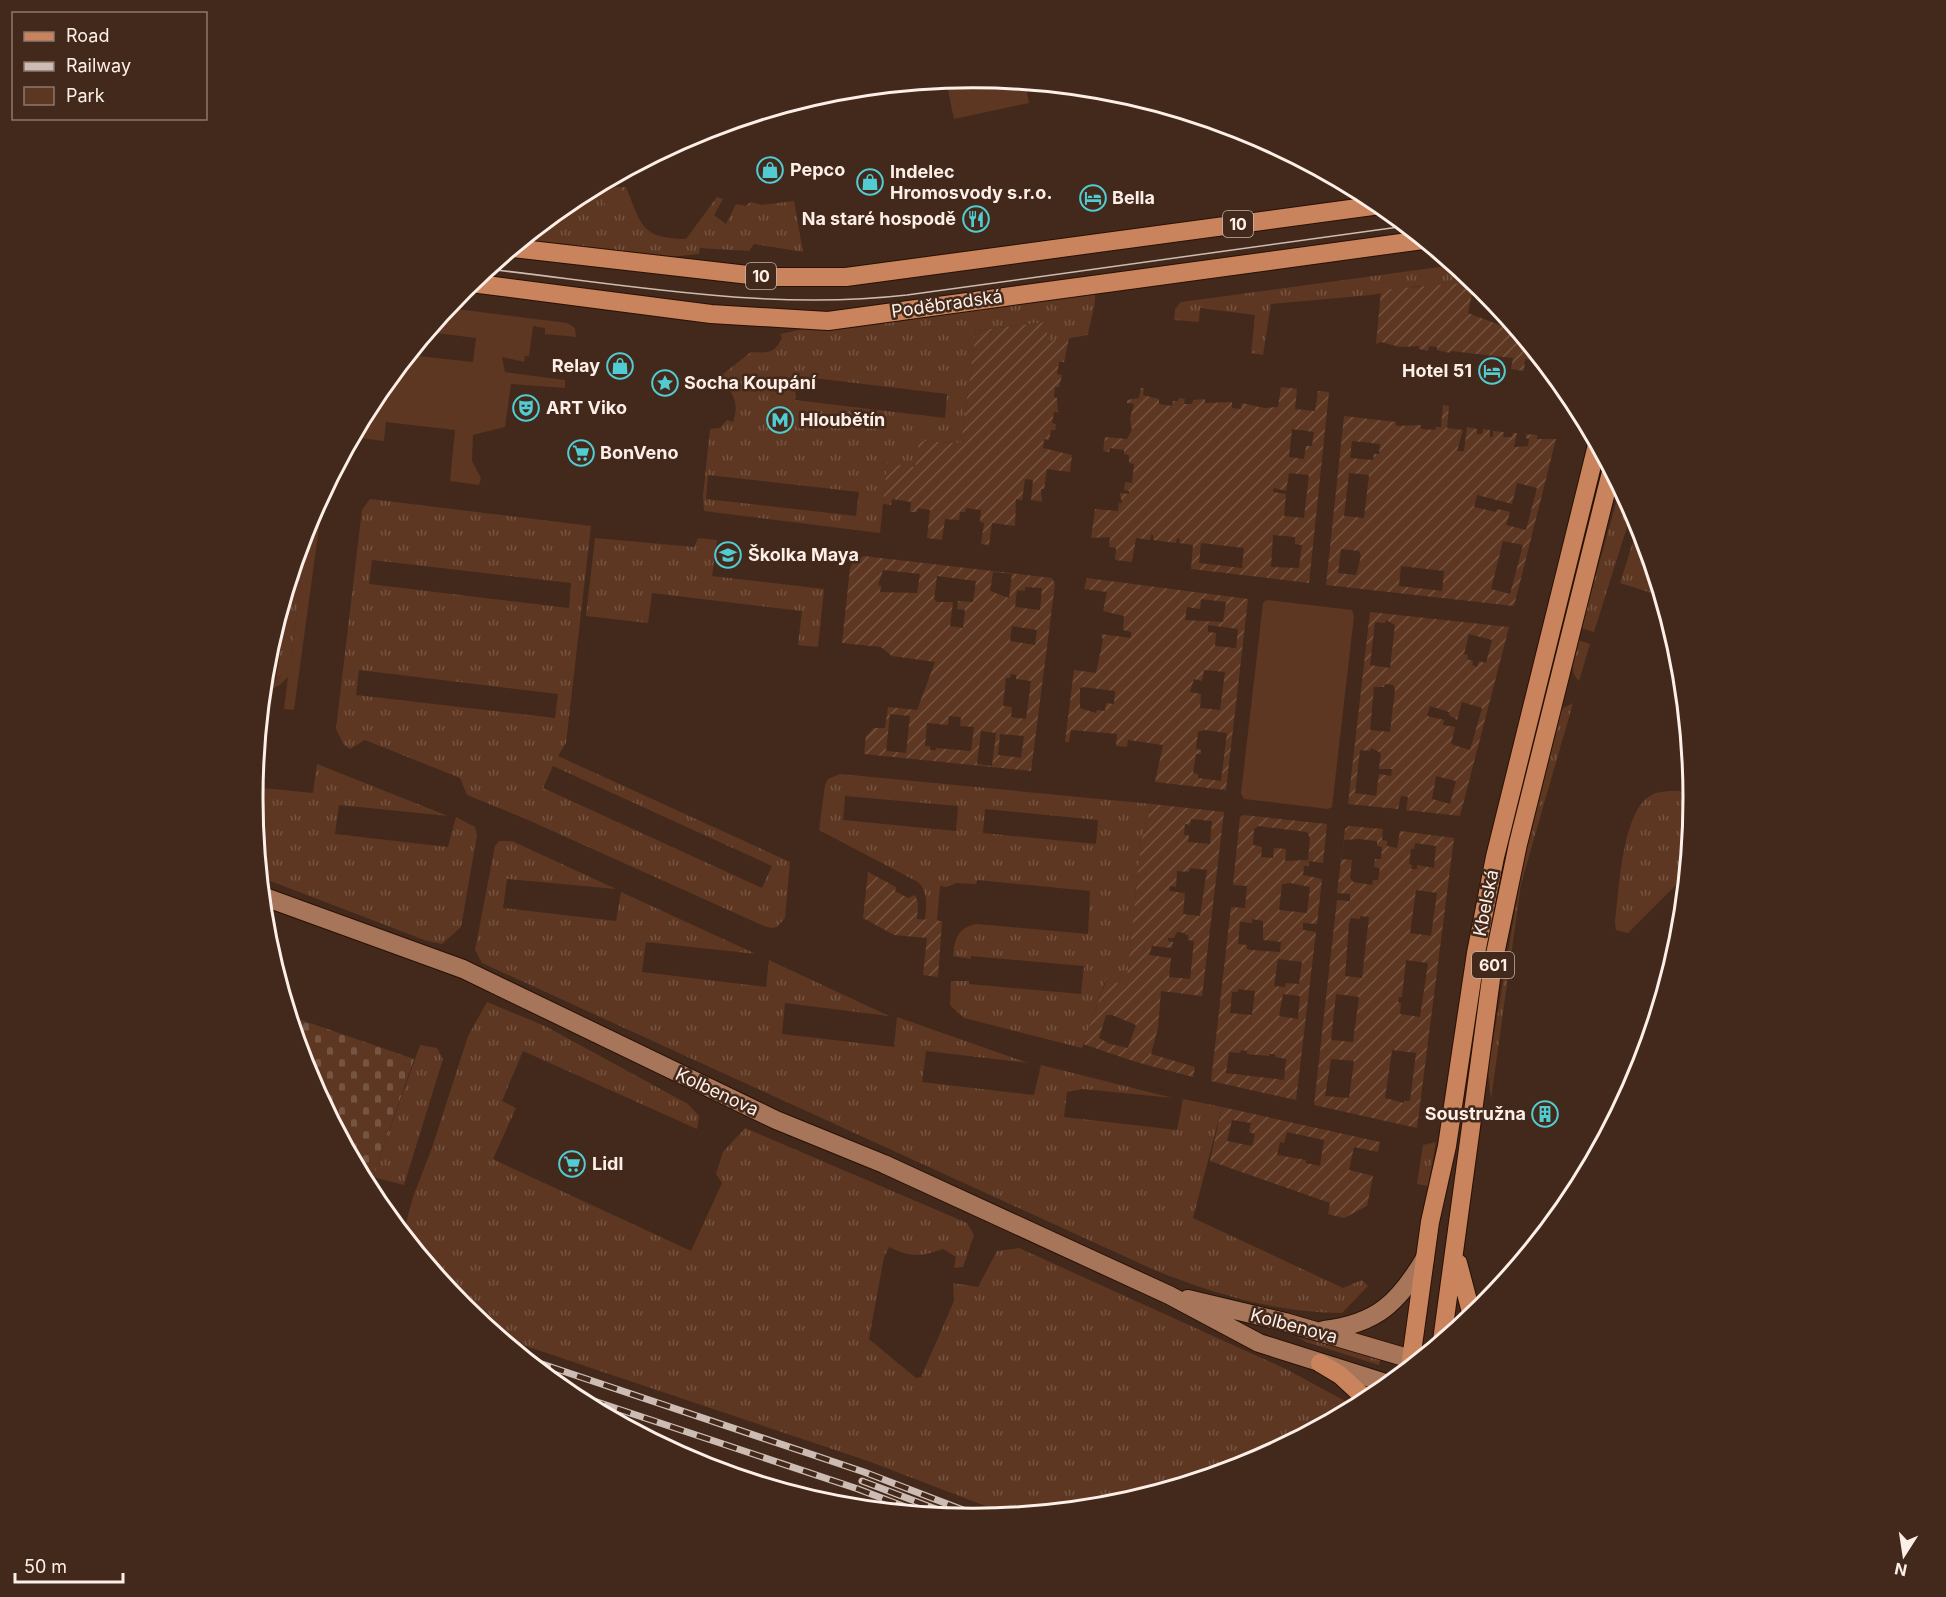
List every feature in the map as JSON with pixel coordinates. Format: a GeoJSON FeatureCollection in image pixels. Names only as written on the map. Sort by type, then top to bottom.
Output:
{"type":"FeatureCollection","features":[{"type":"Feature","properties":{"kind":"main road","name":"10"},"geometry":{"type":"LineString","coordinates":[[524,249],[747,275],[806,278],[846,277],[1365,207]]}},
{"type":"Feature","properties":{"kind":"main road","name":"Poděbradská"},"geometry":{"type":"LineString","coordinates":[[483,285],[711,314],[828,321],[1413,241]]}},
{"type":"Feature","properties":{"kind":"main road","name":"Kbelská"},"geometry":{"type":"LineString","coordinates":[[1414,1354],[1426,1256],[1447,1146],[1476,953],[1495,857],[1594,456]]}},
{"type":"Feature","properties":{"kind":"main road","name":"Kbelská"},"geometry":{"type":"LineString","coordinates":[[1444,1330],[1498,942],[1529,799],[1609,481]]}},
{"type":"Feature","properties":{"kind":"main road","name":"Kolbenova"},"geometry":{"type":"LineString","coordinates":[[270,899],[464,969],[776,1120],[884,1164],[1169,1295],[1259,1343],[1379,1381]]}},
{"type":"Feature","properties":{"kind":"main road"},"geometry":{"type":"LineString","coordinates":[[1455,1248],[1462,1288],[1469,1307]]}},
{"type":"Feature","properties":{"kind":"main road"},"geometry":{"type":"LineString","coordinates":[[1315,1331],[1352,1325],[1382,1312],[1403,1293],[1426,1256]]}},
{"type":"Feature","properties":{"kind":"main road","name":"Kolbenova"},"geometry":{"type":"LineString","coordinates":[[1169,1295],[1315,1331],[1406,1361]]}},
{"type":"Feature","properties":{"kind":"main road"},"geometry":{"type":"LineString","coordinates":[[1320,1363],[1340,1375],[1360,1393]]}},
{"type":"Feature","properties":{"kind":"green space"},"geometry":{"type":"Polygon","coordinates":[[[948,89],[1027,91],[1029,103],[954,119],[948,89]]]}},
{"type":"Feature","properties":{"kind":"green space"},"geometry":{"type":"Polygon","coordinates":[[[612,187],[626,187],[635,211],[645,227],[660,236],[671,238],[686,239],[717,197],[723,199],[714,215],[726,224],[736,204],[745,206],[751,202],[762,205],[794,201],[803,252],[754,244],[749,251],[700,248],[699,254],[669,257],[534,241],[579,208],[612,187]]]}},
{"type":"Feature","properties":{"kind":"green space"},"geometry":{"type":"Polygon","coordinates":[[[621,187],[618,212],[614,216],[607,215],[605,212],[605,192],[621,187]]]}},
{"type":"Feature","properties":{"kind":"green space"},"geometry":{"type":"Polygon","coordinates":[[[1443,267],[1460,282],[1432,288],[1418,286],[1371,295],[1271,304],[1263,355],[1251,353],[1255,315],[1200,308],[1199,322],[1174,320],[1175,309],[1181,302],[1443,267]]]}},
{"type":"Feature","properties":{"kind":"green space"},"geometry":{"type":"Polygon","coordinates":[[[1460,283],[1472,293],[1468,313],[1504,327],[1531,360],[1525,359],[1524,371],[1511,369],[1513,358],[1451,351],[1450,353],[1429,346],[1428,351],[1419,349],[1419,346],[1400,347],[1381,342],[1376,344],[1381,290],[1460,283]]]}},
{"type":"Feature","properties":{"kind":"green space"},"geometry":{"type":"Polygon","coordinates":[[[1095,293],[1095,304],[1088,335],[1049,342],[1045,322],[976,331],[961,443],[920,441],[915,467],[887,464],[880,533],[704,511],[703,496],[710,429],[720,428],[727,420],[733,422],[736,409],[734,398],[718,378],[751,352],[773,350],[782,338],[780,334],[813,327],[1095,293]],[[797,376],[795,400],[945,418],[947,394],[797,376]],[[708,475],[706,499],[856,516],[859,492],[708,475]]]}},
{"type":"Feature","properties":{"kind":"green space"},"geometry":{"type":"Polygon","coordinates":[[[458,309],[567,323],[575,328],[576,337],[545,334],[545,328],[533,326],[529,356],[525,356],[524,362],[502,357],[505,372],[565,380],[565,388],[511,384],[505,427],[473,435],[472,461],[481,478],[479,485],[450,481],[455,430],[386,422],[384,441],[361,438],[418,356],[473,362],[476,338],[437,333],[458,309]]]}},
{"type":"Feature","properties":{"kind":"green space"},"geometry":{"type":"Polygon","coordinates":[[[1045,322],[1049,342],[1069,338],[1064,362],[1059,362],[1057,374],[1062,375],[1059,387],[1055,387],[1054,397],[1057,398],[1058,412],[1054,412],[1052,423],[1056,424],[1055,430],[1051,430],[1049,440],[1044,439],[1043,448],[1072,455],[1070,472],[1047,469],[1044,489],[1041,489],[1042,502],[1031,500],[1033,480],[1025,479],[1022,500],[1016,499],[1015,526],[992,523],[989,545],[981,544],[984,523],[980,522],[981,510],[966,508],[965,512],[960,512],[959,520],[945,519],[942,540],[927,538],[930,510],[918,508],[917,512],[910,512],[911,502],[892,499],[891,505],[883,504],[887,463],[915,467],[919,441],[961,443],[976,331],[1045,322]]]}},
{"type":"Feature","properties":{"kind":"green space"},"geometry":{"type":"Polygon","coordinates":[[[1281,387],[1297,389],[1295,409],[1315,411],[1318,391],[1329,392],[1309,583],[1191,569],[1193,545],[1179,543],[1180,539],[1177,538],[1176,543],[1153,540],[1153,535],[1150,540],[1136,538],[1132,562],[1115,560],[1116,548],[1109,547],[1110,537],[1091,538],[1095,509],[1118,511],[1119,503],[1122,503],[1120,493],[1129,494],[1129,491],[1124,490],[1125,482],[1132,483],[1134,464],[1129,463],[1129,455],[1124,454],[1124,450],[1110,448],[1109,452],[1103,451],[1105,437],[1127,439],[1132,430],[1130,419],[1134,404],[1127,403],[1127,400],[1139,398],[1141,388],[1144,388],[1143,395],[1159,399],[1159,404],[1172,406],[1173,401],[1178,401],[1179,398],[1185,399],[1184,404],[1192,404],[1193,400],[1205,399],[1205,403],[1232,402],[1232,408],[1241,409],[1242,403],[1264,408],[1278,407],[1281,387]],[[1292,429],[1289,457],[1304,459],[1306,446],[1312,446],[1314,432],[1292,429]],[[1289,473],[1286,491],[1274,488],[1273,492],[1286,494],[1284,516],[1304,518],[1309,475],[1289,473]],[[1273,535],[1271,567],[1299,568],[1302,545],[1295,544],[1295,537],[1273,535]],[[1201,543],[1199,563],[1242,568],[1244,548],[1201,543]]]}},
{"type":"Feature","properties":{"kind":"green space"},"geometry":{"type":"Polygon","coordinates":[[[1443,405],[1449,406],[1447,428],[1463,430],[1457,451],[1464,451],[1467,427],[1477,429],[1477,434],[1482,434],[1483,429],[1490,430],[1490,437],[1493,437],[1493,431],[1504,432],[1503,437],[1512,437],[1513,433],[1517,433],[1514,447],[1528,446],[1529,439],[1526,438],[1526,434],[1537,435],[1537,439],[1556,439],[1514,606],[1326,585],[1344,416],[1396,422],[1396,426],[1421,425],[1421,429],[1435,430],[1436,427],[1441,427],[1443,405]],[[1352,441],[1350,458],[1373,460],[1374,454],[1379,454],[1380,444],[1352,441]],[[1349,473],[1344,516],[1364,518],[1369,475],[1349,473]],[[1517,483],[1512,504],[1477,495],[1474,507],[1496,512],[1497,509],[1510,512],[1506,525],[1526,530],[1537,488],[1517,483]],[[1503,541],[1491,589],[1510,594],[1523,545],[1503,541]],[[1341,549],[1338,573],[1356,575],[1361,556],[1359,551],[1341,549]],[[1401,566],[1399,586],[1442,591],[1444,571],[1401,566]]]}},
{"type":"Feature","properties":{"kind":"green space"},"geometry":{"type":"Polygon","coordinates":[[[370,499],[591,526],[566,743],[558,756],[790,862],[785,918],[777,927],[764,926],[467,795],[460,778],[365,740],[350,749],[344,745],[336,729],[362,510],[370,499]],[[372,560],[369,584],[569,608],[571,583],[372,560]],[[359,670],[356,695],[555,718],[558,694],[359,670]],[[553,766],[543,788],[762,888],[772,866],[553,766]]]}},
{"type":"Feature","properties":{"kind":"green space"},"geometry":{"type":"Polygon","coordinates":[[[1617,500],[1628,524],[1594,632],[1581,628],[1617,500]]]}},
{"type":"Feature","properties":{"kind":"green space"},"geometry":{"type":"Polygon","coordinates":[[[320,520],[294,710],[284,709],[288,677],[272,689],[273,681],[279,678],[291,657],[303,564],[320,520]]]}},
{"type":"Feature","properties":{"kind":"green space"},"geometry":{"type":"Polygon","coordinates":[[[595,538],[694,547],[698,538],[717,540],[712,576],[824,589],[818,647],[798,645],[802,611],[652,593],[648,623],[586,616],[595,538]]]}},
{"type":"Feature","properties":{"kind":"green space"},"geometry":{"type":"Polygon","coordinates":[[[1634,540],[1652,593],[1620,583],[1634,540]]]}},
{"type":"Feature","properties":{"kind":"green space"},"geometry":{"type":"Polygon","coordinates":[[[864,556],[1052,578],[1055,584],[1031,771],[864,754],[866,736],[874,728],[885,728],[888,707],[917,710],[935,662],[892,656],[881,647],[842,643],[850,568],[853,562],[864,556]],[[883,570],[878,585],[881,586],[880,592],[917,593],[920,574],[883,570]],[[993,572],[990,591],[1009,598],[1012,574],[993,572]],[[937,576],[934,599],[937,602],[953,602],[950,626],[963,628],[965,610],[957,609],[958,601],[973,602],[976,581],[937,576]],[[1025,587],[1025,591],[1017,590],[1015,607],[1040,610],[1042,588],[1025,587]],[[1012,626],[1010,641],[1035,645],[1037,630],[1012,626]],[[1011,674],[1010,678],[1006,678],[1003,706],[1012,707],[1011,717],[1026,719],[1031,681],[1016,679],[1016,675],[1011,674]],[[890,714],[886,751],[906,753],[910,716],[890,714]],[[949,716],[948,725],[927,723],[925,746],[930,746],[930,750],[936,750],[936,748],[971,751],[974,727],[960,726],[961,717],[949,716]],[[981,731],[977,764],[992,766],[996,733],[981,731]],[[1000,734],[998,755],[1021,758],[1024,736],[1000,734]]]}},
{"type":"Feature","properties":{"kind":"green space"},"geometry":{"type":"Polygon","coordinates":[[[304,562],[291,657],[284,672],[276,680],[287,615],[304,562]]]}},
{"type":"Feature","properties":{"kind":"green space"},"geometry":{"type":"Polygon","coordinates":[[[1087,578],[1248,599],[1226,790],[1155,782],[1163,745],[1128,740],[1127,747],[1116,746],[1117,734],[1071,730],[1069,742],[1065,742],[1074,670],[1096,673],[1103,640],[1101,634],[1131,638],[1131,632],[1123,630],[1124,616],[1103,611],[1107,592],[1084,589],[1087,578]],[[1201,599],[1200,609],[1187,607],[1185,620],[1223,622],[1226,602],[1201,599]],[[1208,625],[1208,632],[1216,633],[1215,646],[1236,648],[1238,629],[1208,625]],[[1204,670],[1202,681],[1194,679],[1190,692],[1201,694],[1200,708],[1220,710],[1225,672],[1204,670]],[[1080,688],[1080,708],[1096,713],[1097,710],[1105,711],[1106,703],[1114,704],[1115,691],[1080,688]],[[1204,730],[1198,732],[1196,749],[1201,750],[1201,754],[1196,754],[1193,773],[1198,774],[1198,778],[1221,781],[1227,733],[1204,730]]]}},
{"type":"Feature","properties":{"kind":"green space"},"geometry":{"type":"Polygon","coordinates":[[[1267,600],[1352,610],[1354,616],[1332,807],[1328,809],[1244,799],[1241,793],[1263,603],[1267,600]]]}},
{"type":"Feature","properties":{"kind":"green space"},"geometry":{"type":"Polygon","coordinates":[[[1370,612],[1509,627],[1460,816],[1406,810],[1408,797],[1401,796],[1398,809],[1348,804],[1370,612]],[[1386,620],[1385,623],[1375,622],[1370,665],[1390,668],[1395,625],[1386,620]],[[1469,634],[1464,654],[1468,655],[1467,659],[1473,661],[1472,665],[1477,667],[1479,661],[1486,663],[1492,640],[1469,634]],[[1385,684],[1384,687],[1374,687],[1370,730],[1390,732],[1395,689],[1393,685],[1385,684]],[[1462,702],[1457,720],[1449,715],[1449,712],[1430,706],[1427,716],[1444,720],[1443,725],[1455,727],[1451,744],[1470,750],[1482,708],[1462,702]],[[1371,748],[1370,751],[1360,750],[1355,793],[1376,796],[1379,774],[1391,776],[1392,769],[1379,769],[1381,753],[1371,748]],[[1436,776],[1432,799],[1450,804],[1456,781],[1436,776]]]}},
{"type":"Feature","properties":{"kind":"green space"},"geometry":{"type":"Polygon","coordinates":[[[1578,640],[1590,644],[1579,681],[1573,672],[1578,640]]]}},
{"type":"Feature","properties":{"kind":"green space"},"geometry":{"type":"Polygon","coordinates":[[[1573,703],[1521,884],[1491,1099],[1488,1070],[1523,864],[1559,716],[1563,708],[1573,703]]]}},
{"type":"Feature","properties":{"kind":"green space"},"geometry":{"type":"Polygon","coordinates":[[[317,764],[448,816],[339,805],[335,834],[448,847],[456,817],[475,827],[477,835],[461,927],[442,944],[427,941],[268,880],[263,788],[313,793],[317,764]]]}},
{"type":"Feature","properties":{"kind":"green space"},"geometry":{"type":"Polygon","coordinates":[[[840,774],[1152,804],[1141,842],[1126,988],[1106,979],[1082,1048],[964,1018],[950,1005],[951,981],[1081,994],[1084,966],[953,956],[958,935],[976,924],[1088,934],[1090,891],[977,880],[976,884],[956,883],[947,887],[940,886],[937,921],[925,920],[925,895],[918,882],[819,830],[825,785],[828,779],[840,774]],[[845,796],[843,820],[956,831],[958,806],[845,796]],[[985,809],[983,833],[1096,844],[1098,820],[985,809]]]}},
{"type":"Feature","properties":{"kind":"green space"},"geometry":{"type":"Polygon","coordinates":[[[1667,791],[1683,792],[1678,883],[1628,933],[1616,930],[1620,873],[1633,818],[1650,796],[1667,791]]]}},
{"type":"Feature","properties":{"kind":"green space"},"geometry":{"type":"Polygon","coordinates":[[[1152,804],[1224,812],[1202,996],[1161,991],[1158,1028],[1151,1054],[1195,1067],[1193,1077],[1136,1062],[1083,1044],[1107,978],[1126,987],[1141,842],[1152,804]],[[1191,819],[1190,825],[1185,824],[1184,835],[1189,835],[1188,842],[1210,844],[1212,821],[1191,819]],[[1190,868],[1189,872],[1177,871],[1176,887],[1170,886],[1169,891],[1185,893],[1183,914],[1200,916],[1207,870],[1190,868]],[[1177,932],[1174,938],[1168,938],[1168,941],[1173,942],[1172,948],[1152,946],[1149,955],[1171,958],[1169,977],[1190,979],[1194,941],[1188,940],[1188,935],[1185,933],[1177,932]],[[1106,1015],[1099,1038],[1110,1044],[1128,1048],[1136,1025],[1112,1015],[1106,1015]]]}},
{"type":"Feature","properties":{"kind":"green space"},"geometry":{"type":"Polygon","coordinates":[[[1243,815],[1327,824],[1323,863],[1309,861],[1309,866],[1304,866],[1303,875],[1322,879],[1317,924],[1303,923],[1303,930],[1316,932],[1296,1100],[1211,1081],[1231,907],[1245,908],[1247,886],[1233,885],[1240,817],[1243,815]],[[1258,826],[1254,829],[1253,845],[1262,847],[1261,857],[1273,858],[1274,848],[1286,849],[1285,861],[1308,860],[1310,838],[1307,832],[1258,826]],[[1290,883],[1282,884],[1279,910],[1307,913],[1310,887],[1290,883]],[[1252,919],[1252,923],[1240,922],[1238,944],[1247,945],[1247,949],[1251,950],[1280,952],[1281,942],[1263,940],[1263,921],[1252,919]],[[1278,959],[1274,986],[1285,987],[1286,983],[1299,984],[1302,962],[1278,959]],[[1238,989],[1238,992],[1232,992],[1230,1013],[1252,1015],[1255,991],[1238,989]],[[1283,994],[1279,1016],[1298,1019],[1300,996],[1283,994]],[[1241,1050],[1240,1053],[1229,1052],[1226,1073],[1284,1080],[1286,1059],[1275,1057],[1275,1054],[1269,1054],[1269,1056],[1247,1054],[1247,1051],[1241,1050]]]}},
{"type":"Feature","properties":{"kind":"green space"},"geometry":{"type":"Polygon","coordinates":[[[1349,826],[1383,829],[1382,840],[1387,841],[1387,846],[1397,848],[1400,831],[1454,838],[1417,1128],[1314,1105],[1337,900],[1350,901],[1350,894],[1337,893],[1341,859],[1352,860],[1350,878],[1353,882],[1372,885],[1373,880],[1378,880],[1380,868],[1374,867],[1375,859],[1381,859],[1382,847],[1377,846],[1377,841],[1344,840],[1342,851],[1345,829],[1349,826]],[[1415,843],[1414,849],[1411,849],[1409,864],[1412,865],[1411,869],[1417,869],[1417,865],[1434,868],[1436,846],[1415,843]],[[1416,890],[1410,933],[1431,936],[1437,893],[1416,890]],[[1369,917],[1351,918],[1345,976],[1362,978],[1369,917]],[[1406,960],[1402,997],[1399,997],[1400,1014],[1420,1017],[1428,963],[1406,960]],[[1336,994],[1331,1040],[1353,1042],[1359,997],[1336,994]],[[1392,1050],[1385,1098],[1404,1103],[1404,1101],[1410,1101],[1416,1053],[1392,1050]],[[1331,1059],[1325,1096],[1349,1098],[1354,1061],[1331,1059]]]}},
{"type":"Feature","properties":{"kind":"green space"},"geometry":{"type":"Polygon","coordinates":[[[499,841],[512,841],[616,889],[507,879],[503,908],[616,921],[621,892],[756,954],[646,942],[642,972],[766,987],[769,960],[889,1016],[785,1003],[782,1034],[894,1047],[897,1017],[1028,1063],[926,1051],[922,1082],[1034,1095],[1041,1065],[1173,1098],[1083,1089],[1067,1092],[1064,1117],[1177,1130],[1183,1099],[1222,1107],[1193,1218],[1343,1288],[1362,1280],[1368,1286],[1342,1313],[1268,1305],[1196,1286],[1150,1268],[482,963],[475,950],[495,846],[499,841]]]}},
{"type":"Feature","properties":{"kind":"green space"},"geometry":{"type":"Polygon","coordinates":[[[868,872],[896,887],[895,891],[908,898],[915,895],[918,903],[917,919],[942,921],[938,977],[923,975],[927,938],[894,935],[863,918],[868,872]]]}},
{"type":"Feature","properties":{"kind":"green space"},"geometry":{"type":"Polygon","coordinates":[[[487,1002],[545,1026],[688,1104],[699,1116],[697,1129],[523,1051],[502,1101],[516,1108],[493,1159],[691,1251],[722,1183],[716,1174],[723,1152],[745,1128],[967,1223],[974,1235],[963,1267],[954,1268],[956,1257],[943,1249],[915,1255],[889,1247],[884,1257],[869,1339],[916,1378],[921,1377],[954,1301],[953,1283],[978,1287],[997,1251],[1019,1248],[1286,1369],[1346,1402],[1287,1435],[1201,1471],[1112,1495],[1019,1507],[990,1508],[868,1461],[519,1344],[471,1301],[439,1267],[406,1225],[468,1036],[487,1002]]]}},
{"type":"Feature","properties":{"kind":"green space"},"geometry":{"type":"Polygon","coordinates":[[[298,1019],[414,1059],[373,1177],[336,1113],[298,1019]]]}},
{"type":"Feature","properties":{"kind":"green space"},"geometry":{"type":"Polygon","coordinates":[[[420,1045],[437,1048],[443,1059],[404,1185],[373,1177],[420,1045]]]}},
{"type":"Feature","properties":{"kind":"green space"},"geometry":{"type":"Polygon","coordinates":[[[1222,1107],[1380,1142],[1378,1152],[1354,1147],[1349,1170],[1373,1176],[1367,1206],[1344,1218],[1328,1214],[1330,1203],[1210,1161],[1222,1107]],[[1232,1120],[1227,1141],[1252,1146],[1255,1134],[1249,1132],[1251,1123],[1232,1120]],[[1287,1132],[1284,1143],[1280,1142],[1277,1155],[1306,1160],[1306,1163],[1320,1166],[1324,1140],[1287,1132]]]}},
{"type":"Feature","properties":{"kind":"green space"},"geometry":{"type":"Polygon","coordinates":[[[1436,1142],[1428,1186],[1417,1184],[1423,1145],[1436,1142]]]}},
{"type":"Feature","properties":{"kind":"green space"},"geometry":{"type":"Polygon","coordinates":[[[1298,1337],[1381,1358],[1379,1365],[1306,1342],[1298,1337]]]}},
{"type":"Feature","properties":{"kind":"tram line"},"geometry":{"type":"LineString","coordinates":[[499,270],[697,294],[802,300],[855,299],[907,295],[1395,228]]}},
{"type":"Feature","properties":{"kind":"railway"},"geometry":{"type":"LineString","coordinates":[[546,1365],[864,1472],[957,1508]]}},
{"type":"Feature","properties":{"kind":"railway"},"geometry":{"type":"LineString","coordinates":[[604,1404],[897,1504]]}},
{"type":"Feature","properties":{"kind":"railway"},"geometry":{"type":"LineString","coordinates":[[862,1481],[931,1507]]}},
{"type":"Feature","properties":{"kind":"place","name":"Pepco"},"geometry":{"type":"Point","coordinates":[770,170]}},
{"type":"Feature","properties":{"kind":"place","name":"Indelec Hromosvody s.r.o."},"geometry":{"type":"Point","coordinates":[870,182]}},
{"type":"Feature","properties":{"kind":"place","name":"Bella"},"geometry":{"type":"Point","coordinates":[1093,198]}},
{"type":"Feature","properties":{"kind":"place","name":"Na staré hospodě"},"geometry":{"type":"Point","coordinates":[976,219]}},
{"type":"Feature","properties":{"kind":"place","name":"Relay"},"geometry":{"type":"Point","coordinates":[620,366]}},
{"type":"Feature","properties":{"kind":"place","name":"Hotel 51"},"geometry":{"type":"Point","coordinates":[1492,371]}},
{"type":"Feature","properties":{"kind":"place","name":"Socha Koupání"},"geometry":{"type":"Point","coordinates":[665,383]}},
{"type":"Feature","properties":{"kind":"place","name":"ART Viko"},"geometry":{"type":"Point","coordinates":[526,408]}},
{"type":"Feature","properties":{"kind":"place","name":"Hloubětín"},"geometry":{"type":"Point","coordinates":[780,420]}},
{"type":"Feature","properties":{"kind":"place","name":"BonVeno"},"geometry":{"type":"Point","coordinates":[581,453]}},
{"type":"Feature","properties":{"kind":"place","name":"Školka Maya"},"geometry":{"type":"Point","coordinates":[728,555]}},
{"type":"Feature","properties":{"kind":"place","name":"Soustružna"},"geometry":{"type":"Point","coordinates":[1545,1114]}},
{"type":"Feature","properties":{"kind":"place","name":"Lidl"},"geometry":{"type":"Point","coordinates":[572,1164]}}]}
